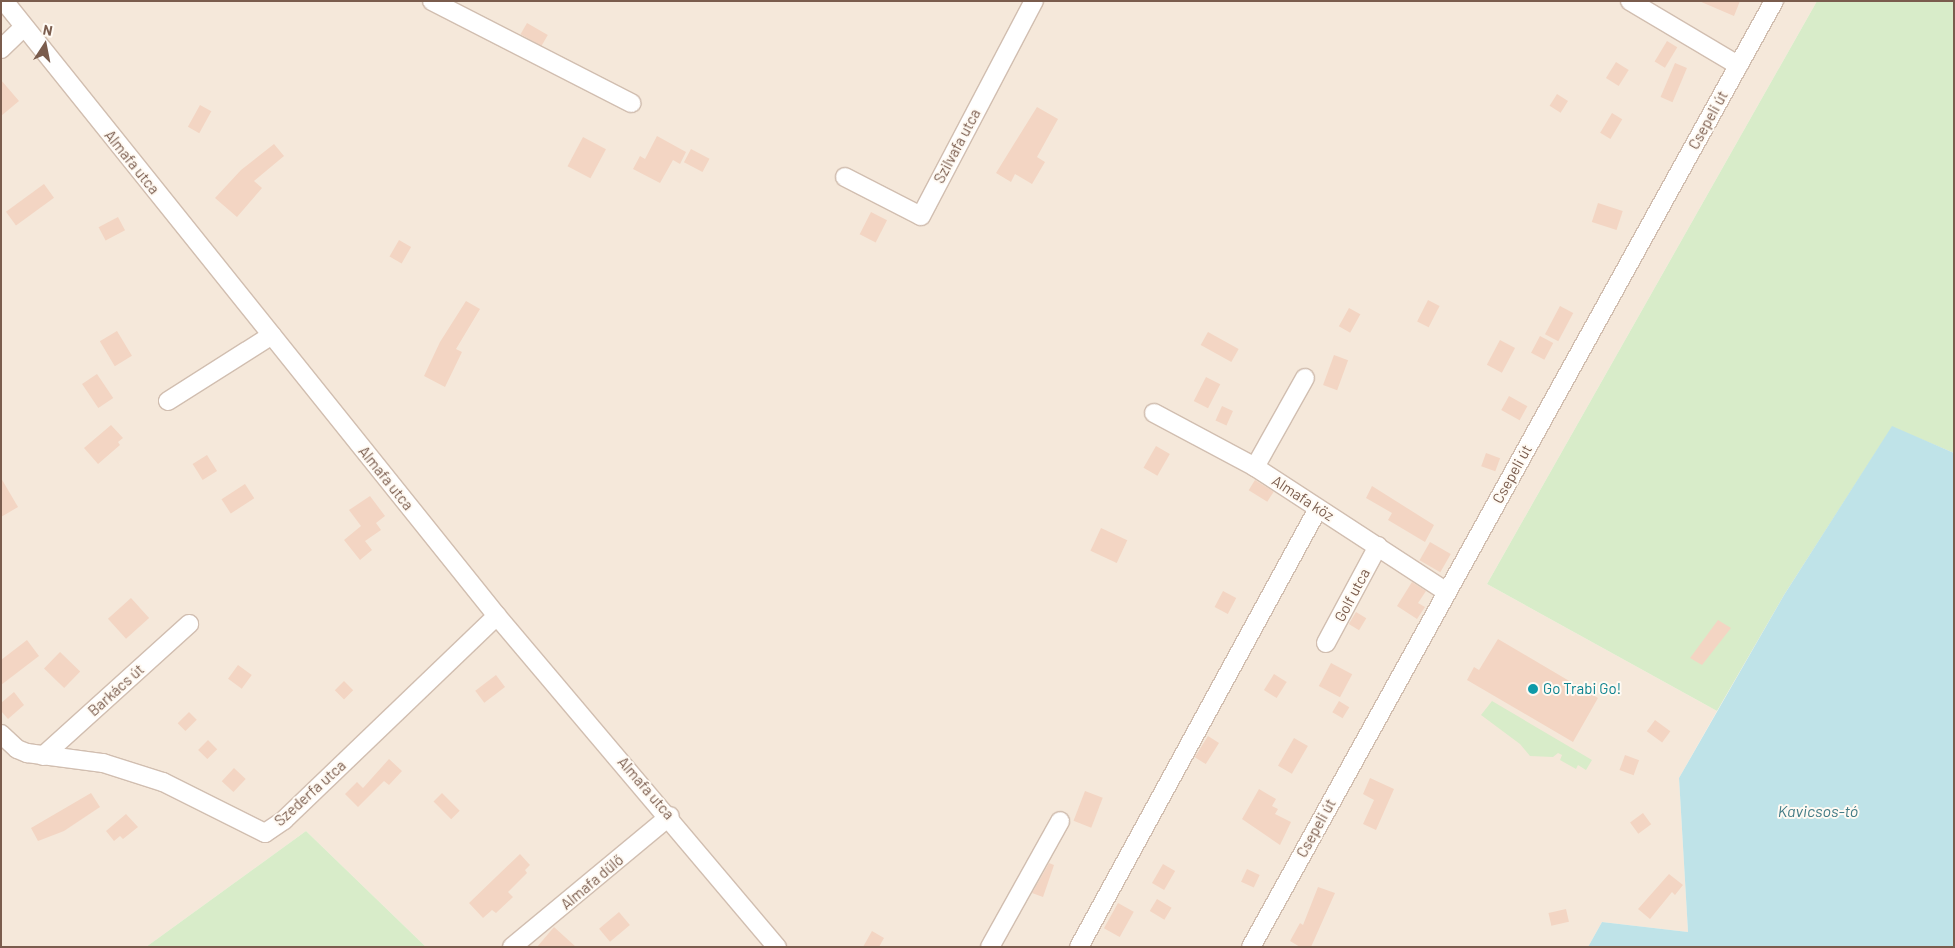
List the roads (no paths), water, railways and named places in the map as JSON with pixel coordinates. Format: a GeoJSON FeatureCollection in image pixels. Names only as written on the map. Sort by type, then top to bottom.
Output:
{"type":"FeatureCollection","features":[{"type":"Feature","properties":{"kind":"street","name":"Almafa utca"},"geometry":{"type":"LineString","coordinates":[[4,1],[497,616],[670,816],[777,947]]}},
{"type":"Feature","properties":{"kind":"street"},"geometry":{"type":"LineString","coordinates":[[432,1],[631,103]]}},
{"type":"Feature","properties":{"kind":"street","name":"Szilvafa utca"},"geometry":{"type":"LineString","coordinates":[[845,177],[921,216],[1034,1]]}},
{"type":"Feature","properties":{"kind":"street"},"geometry":{"type":"LineString","coordinates":[[1630,1],[1738,65]]}},
{"type":"Feature","properties":{"kind":"street","name":"Csepeli út"},"geometry":{"type":"LineString","coordinates":[[1250,947],[1774,1]]}},
{"type":"Feature","properties":{"kind":"street"},"geometry":{"type":"LineString","coordinates":[[1,49],[24,27]]}},
{"type":"Feature","properties":{"kind":"street"},"geometry":{"type":"LineString","coordinates":[[168,401],[272,335]]}},
{"type":"Feature","properties":{"kind":"street"},"geometry":{"type":"LineString","coordinates":[[1255,468],[1305,378]]}},
{"type":"Feature","properties":{"kind":"street","name":"Almafa köz"},"geometry":{"type":"LineString","coordinates":[[1154,413],[1255,468],[1447,592]]}},
{"type":"Feature","properties":{"kind":"street"},"geometry":{"type":"LineString","coordinates":[[1079,947],[1318,509]]}},
{"type":"Feature","properties":{"kind":"street","name":"Golf utca"},"geometry":{"type":"LineString","coordinates":[[1326,643],[1378,546]]}},
{"type":"Feature","properties":{"kind":"street","name":"Szederfa utca"},"geometry":{"type":"LineString","coordinates":[[1,734],[17,749],[43,756],[104,762],[132,770],[163,782],[265,833],[284,820],[497,616]]}},
{"type":"Feature","properties":{"kind":"street","name":"Barkács út"},"geometry":{"type":"LineString","coordinates":[[43,756],[189,624]]}},
{"type":"Feature","properties":{"kind":"street","name":"Almafa dűlő"},"geometry":{"type":"LineString","coordinates":[[512,947],[670,816]]}},
{"type":"Feature","properties":{"kind":"street"},"geometry":{"type":"LineString","coordinates":[[990,947],[1060,821]]}},
{"type":"Feature","properties":{"kind":"water","name":"Kavicsos-tó"},"geometry":{"type":"Polygon","coordinates":[[[1892,426],[1954,453],[1954,947],[1588,947],[1602,922],[1688,932],[1679,778],[1784,595],[1892,426]]]}},
{"type":"Feature","properties":{"kind":"place","name":"Go Trabi Go!"},"geometry":{"type":"Point","coordinates":[1533,689]}}]}
